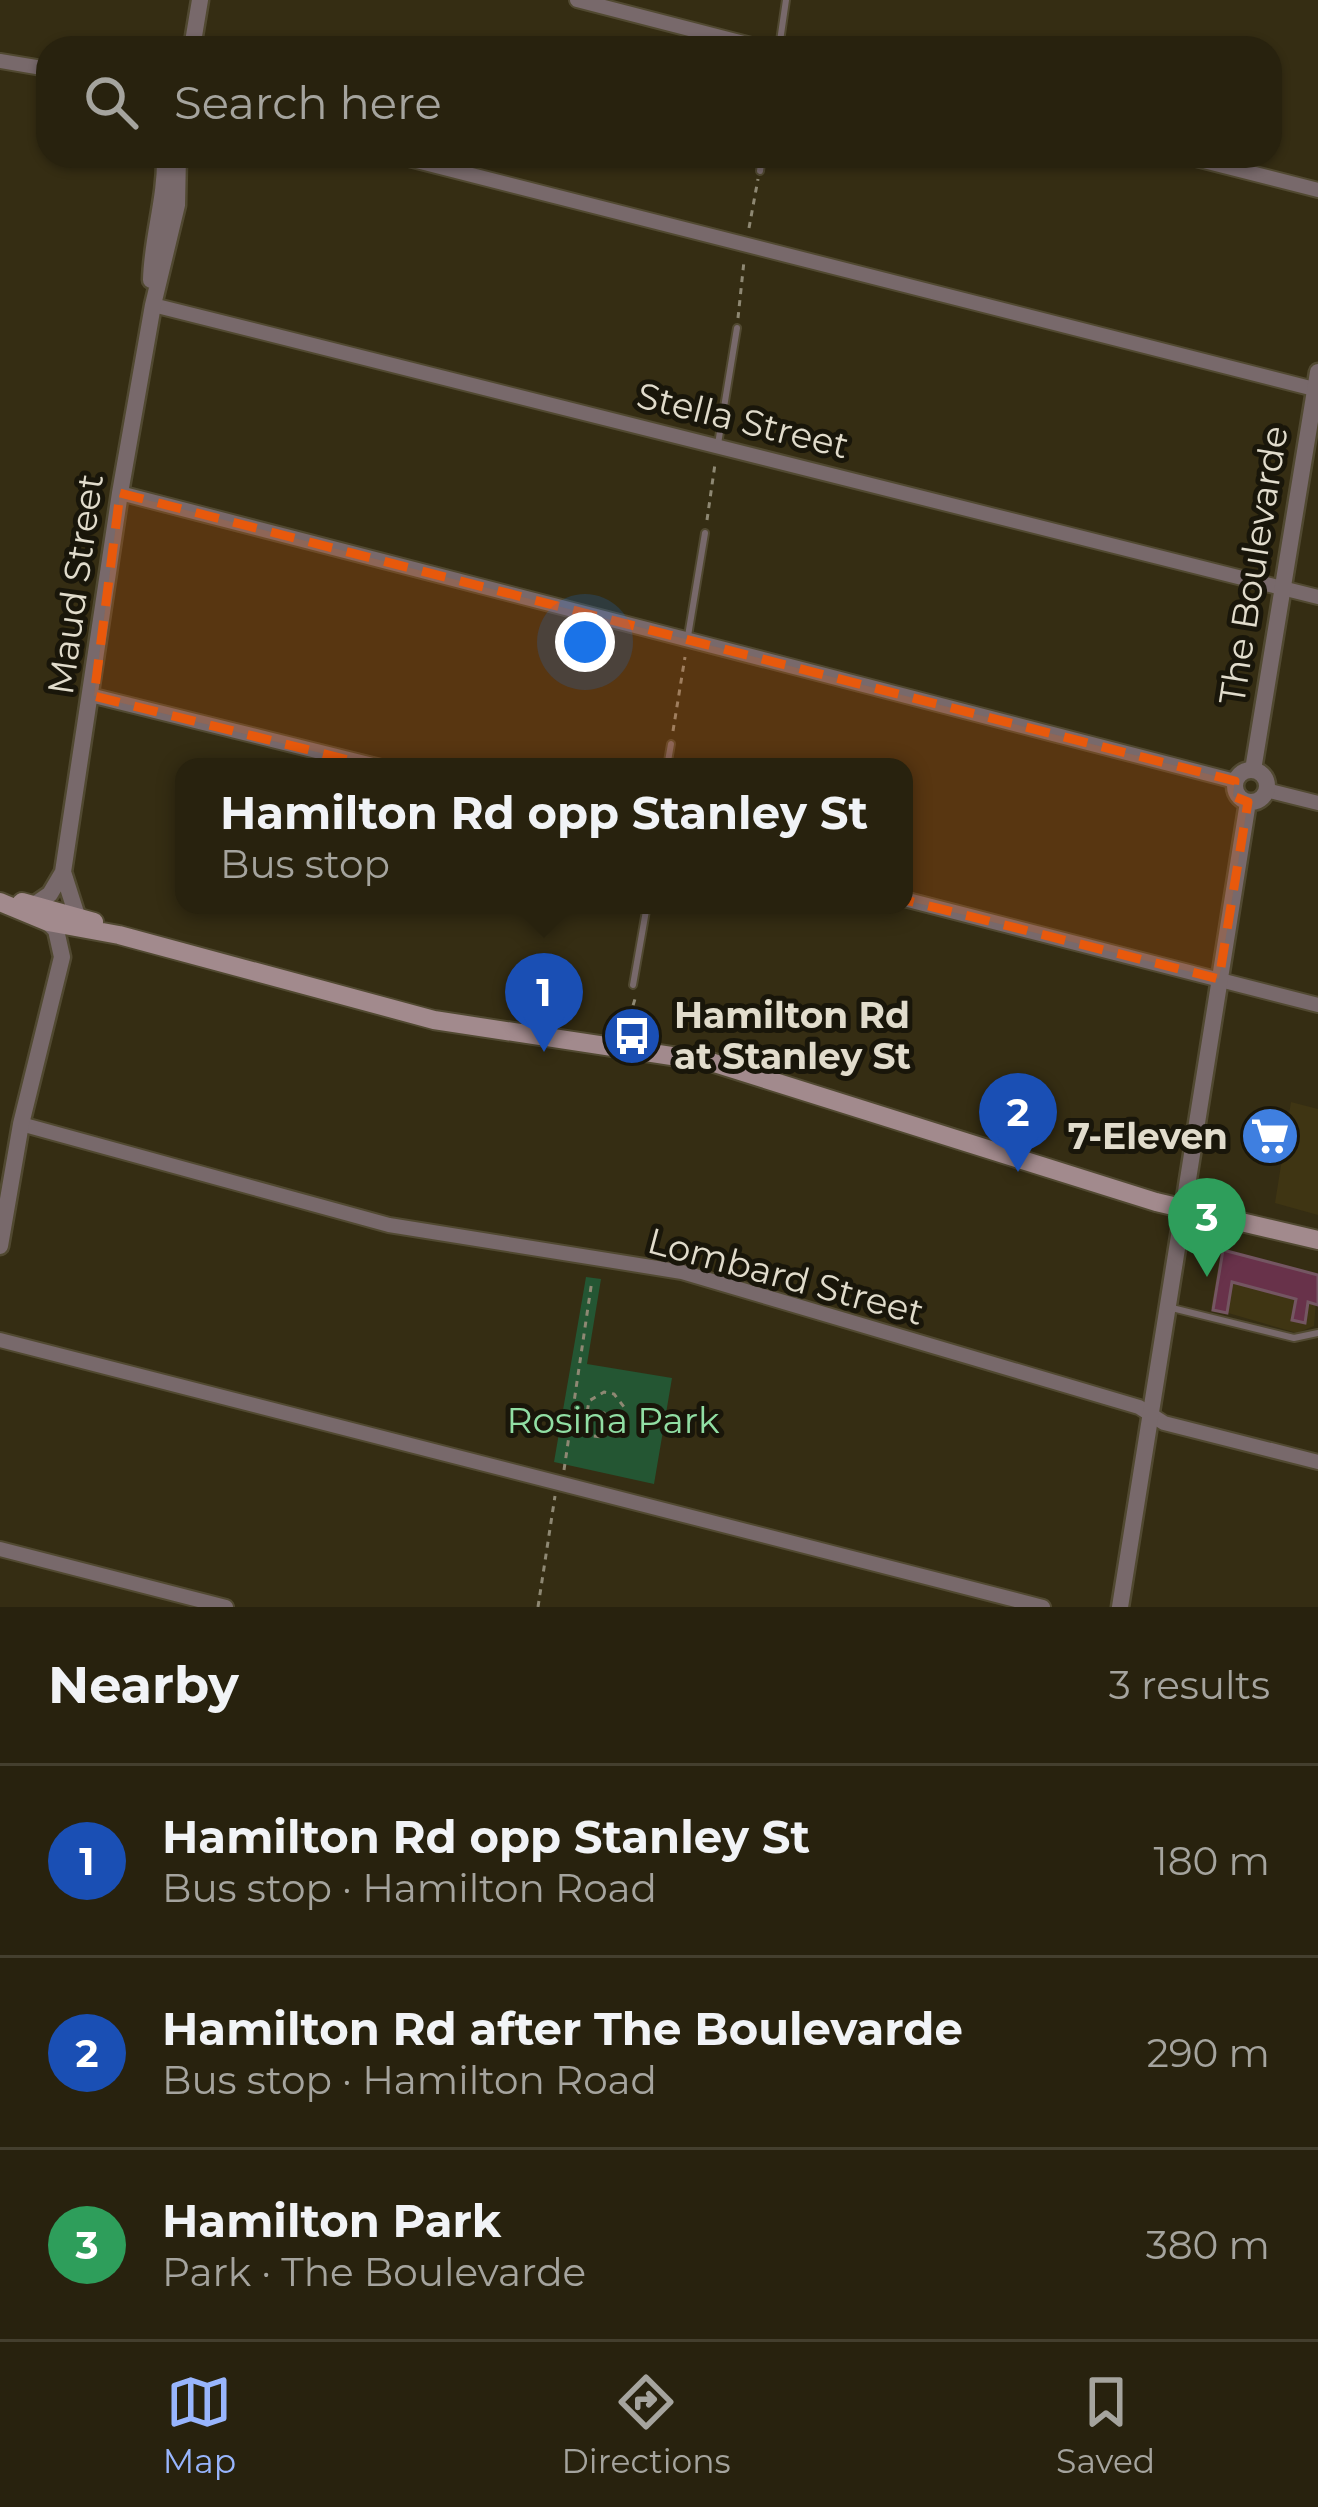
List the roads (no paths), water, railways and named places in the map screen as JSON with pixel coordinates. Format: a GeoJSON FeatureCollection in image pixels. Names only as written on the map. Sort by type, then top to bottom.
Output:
{"type":"FeatureCollection","features":[{"type":"Feature","properties":{"kind":"main road"},"geometry":{"type":"LineString","coordinates":[[0,901],[77,916],[119,935]]}},
{"type":"Feature","properties":{"kind":"main road"},"geometry":{"type":"LineString","coordinates":[[0,901],[48,922],[119,935],[434,1020],[723,1066],[1184,1207],[1318,1240]]}},
{"type":"Feature","properties":{"kind":"street"},"geometry":{"type":"LineString","coordinates":[[194,36],[200,0]]}},
{"type":"Feature","properties":{"kind":"street"},"geometry":{"type":"LineString","coordinates":[[577,0],[716,36]]}},
{"type":"Feature","properties":{"kind":"street"},"geometry":{"type":"LineString","coordinates":[[0,61],[36,67]]}},
{"type":"Feature","properties":{"kind":"street","name":"Maud Street"},"geometry":{"type":"LineString","coordinates":[[153,304],[164,168]]}},
{"type":"Feature","properties":{"kind":"street","name":"Maud Street"},"geometry":{"type":"LineString","coordinates":[[77,916],[63,872],[94,696],[120,493],[153,304],[177,205],[178,168]]}},
{"type":"Feature","properties":{"kind":"street"},"geometry":{"type":"LineString","coordinates":[[443,168],[746,248],[1317,384]]}},
{"type":"Feature","properties":{"kind":"street"},"geometry":{"type":"LineString","coordinates":[[1231,168],[1318,190]]}},
{"type":"Feature","properties":{"kind":"street","name":"Stella Street"},"geometry":{"type":"LineString","coordinates":[[153,304],[1318,597]]}},
{"type":"Feature","properties":{"kind":"street","name":"The Boulevarde"},"geometry":{"type":"LineString","coordinates":[[1253,770],[1317,384]]}},
{"type":"Feature","properties":{"kind":"street"},"geometry":{"type":"LineString","coordinates":[[120,493],[1235,782],[1253,770],[1264,777],[1267,790]]}},
{"type":"Feature","properties":{"kind":"street"},"geometry":{"type":"LineString","coordinates":[[94,696],[345,758]]}},
{"type":"Feature","properties":{"kind":"street"},"geometry":{"type":"LineString","coordinates":[[1235,782],[1236,792],[1248,802]]}},
{"type":"Feature","properties":{"kind":"street"},"geometry":{"type":"LineString","coordinates":[[1120,1607],[1248,802],[1267,790],[1318,803]]}},
{"type":"Feature","properties":{"kind":"street"},"geometry":{"type":"LineString","coordinates":[[34,905],[50,894],[63,872]]}},
{"type":"Feature","properties":{"kind":"street"},"geometry":{"type":"LineString","coordinates":[[913,900],[1318,1005]]}},
{"type":"Feature","properties":{"kind":"street"},"geometry":{"type":"LineString","coordinates":[[48,922],[56,930],[62,957]]}},
{"type":"Feature","properties":{"kind":"street"},"geometry":{"type":"LineString","coordinates":[[0,1246],[21,1124],[62,957],[73,942],[92,931]]}},
{"type":"Feature","properties":{"kind":"street","name":"Lombard Street"},"geometry":{"type":"LineString","coordinates":[[21,1124],[389,1225],[682,1272],[1138,1407],[1151,1417],[1318,1462]]}},
{"type":"Feature","properties":{"kind":"street"},"geometry":{"type":"LineString","coordinates":[[0,1340],[1043,1607]]}},
{"type":"Feature","properties":{"kind":"street"},"geometry":{"type":"LineString","coordinates":[[0,1549],[226,1607]]}},
{"type":"Feature","properties":{"kind":"lane"},"geometry":{"type":"LineString","coordinates":[[781,36],[786,0]]}},
{"type":"Feature","properties":{"kind":"lane"},"geometry":{"type":"LineString","coordinates":[[718,444],[737,328]]}},
{"type":"Feature","properties":{"kind":"lane"},"geometry":{"type":"LineString","coordinates":[[688,642],[705,533]]}},
{"type":"Feature","properties":{"kind":"lane"},"geometry":{"type":"LineString","coordinates":[[669,758],[671,744]]}},
{"type":"Feature","properties":{"kind":"lane"},"geometry":{"type":"LineString","coordinates":[[633,985],[645,914]]}},
{"type":"Feature","properties":{"kind":"lane"},"geometry":{"type":"LineString","coordinates":[[1168,1307],[1294,1338],[1318,1333]]}},
{"type":"Feature","properties":{"kind":"place","name":"Hamilton Rd at Stanley St"},"geometry":{"type":"Point","coordinates":[632,1036]}},
{"type":"Feature","properties":{"kind":"place","name":"Hamilton Rd opp Stanley St"},"geometry":{"type":"Point","coordinates":[544,1052]}},
{"type":"Feature","properties":{"kind":"place","name":"7-Eleven"},"geometry":{"type":"Point","coordinates":[1270,1136]}},
{"type":"Feature","properties":{"kind":"place","name":"Hamilton Rd after The Boulevarde"},"geometry":{"type":"Point","coordinates":[1018,1172]}},
{"type":"Feature","properties":{"kind":"place","name":"Hamilton Park"},"geometry":{"type":"Point","coordinates":[1207,1277]}},
{"type":"Feature","properties":{"kind":"park label","name":"Rosina Park"},"geometry":{"type":"Point","coordinates":[613,1420]}}]}
